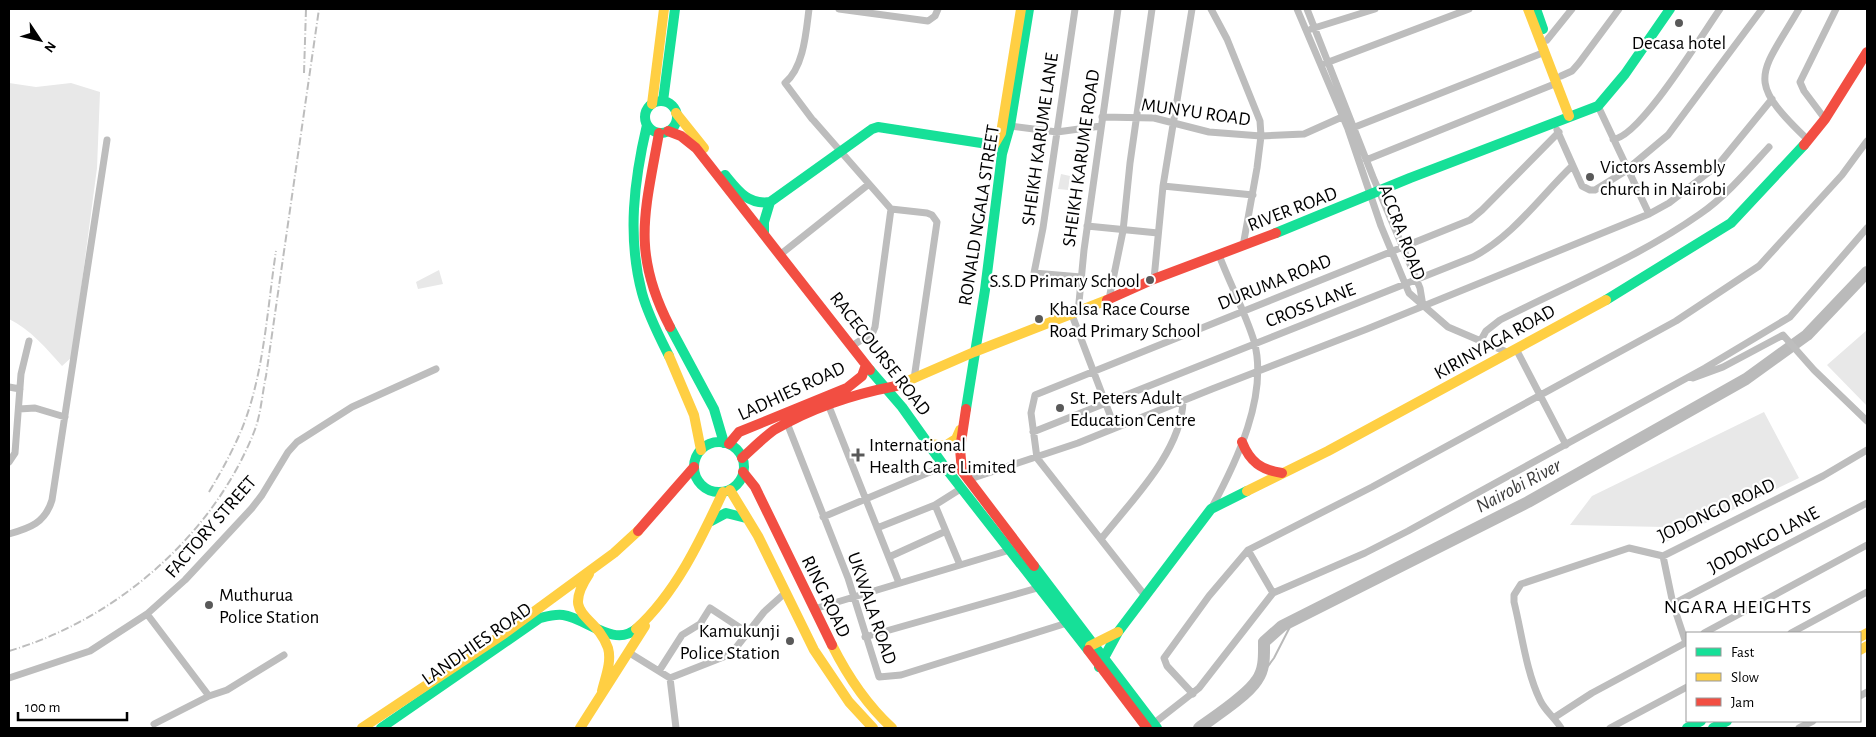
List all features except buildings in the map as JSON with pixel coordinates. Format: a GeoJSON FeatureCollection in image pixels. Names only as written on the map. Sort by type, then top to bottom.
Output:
{"type":"FeatureCollection","features":[{"type":"Feature","properties":{"kind":"main road"},"geometry":{"type":"LineString","coordinates":[[362,728],[496,639],[614,553],[643,526],[694,467],[701,450],[697,424],[677,369],[649,314],[640,285],[633,251],[634,212],[641,151],[647,125],[645,116],[652,104],[664,9]]}},
{"type":"Feature","properties":{"kind":"main road"},"geometry":{"type":"LineString","coordinates":[[663,101],[675,9]]}},
{"type":"Feature","properties":{"kind":"main road","name":"RONALD NGALA STREET"},"geometry":{"type":"LineString","coordinates":[[994,145],[1001,133],[1021,9]]}},
{"type":"Feature","properties":{"kind":"main road","name":"RONALD NGALA STREET"},"geometry":{"type":"LineString","coordinates":[[960,461],[962,426],[984,290],[1002,154],[1010,126],[1029,9]]}},
{"type":"Feature","properties":{"kind":"main road"},"geometry":{"type":"LineString","coordinates":[[1598,106],[1625,74],[1670,9]]}},
{"type":"Feature","properties":{"kind":"main road"},"geometry":{"type":"LineString","coordinates":[[1533,12],[1547,40],[1548,54]]}},
{"type":"Feature","properties":{"kind":"main road"},"geometry":{"type":"LineString","coordinates":[[1533,12],[1572,115]]}},
{"type":"Feature","properties":{"kind":"main road","name":"KIRINYAGA ROAD"},"geometry":{"type":"LineString","coordinates":[[1118,632],[1211,509],[1397,414],[1638,282],[1716,233],[1754,200],[1808,140],[1825,119],[1867,52]]}},
{"type":"Feature","properties":{"kind":"main road"},"geometry":{"type":"LineString","coordinates":[[652,104],[663,101],[671,105],[742,196],[756,204],[770,202],[872,129],[878,127],[994,145],[1002,154]]}},
{"type":"Feature","properties":{"kind":"main road","name":"RIVER ROAD"},"geometry":{"type":"LineString","coordinates":[[887,388],[914,379],[974,352],[1075,314],[1154,279],[1375,195],[1410,178],[1598,106]]}},
{"type":"Feature","properties":{"kind":"main road"},"geometry":{"type":"LineString","coordinates":[[676,113],[676,120],[664,132],[649,190],[643,250],[646,266],[661,308],[719,419],[726,443],[739,452],[744,472],[741,479],[726,491],[706,488],[700,483],[694,467]]}},
{"type":"Feature","properties":{"kind":"main road"},"geometry":{"type":"LineString","coordinates":[[647,125],[664,132]]}},
{"type":"Feature","properties":{"kind":"main road","name":"RACECOURSE ROAD"},"geometry":{"type":"LineString","coordinates":[[664,132],[681,136],[696,148],[781,254],[866,365],[887,388],[930,444],[944,466],[965,484],[1090,646],[1099,667],[1152,727]]}},
{"type":"Feature","properties":{"kind":"main road"},"geometry":{"type":"LineString","coordinates":[[764,234],[764,222],[770,202]]}},
{"type":"Feature","properties":{"kind":"main road","name":"LADHIES ROAD"},"geometry":{"type":"LineString","coordinates":[[726,443],[739,432],[847,388],[862,376],[866,365]]}},
{"type":"Feature","properties":{"kind":"main road","name":"LADHIES ROAD"},"geometry":{"type":"LineString","coordinates":[[742,458],[765,436],[786,423],[828,404],[863,392],[887,388]]}},
{"type":"Feature","properties":{"kind":"main road"},"geometry":{"type":"LineString","coordinates":[[930,444],[938,447],[951,443],[962,426]]}},
{"type":"Feature","properties":{"kind":"main road"},"geometry":{"type":"LineString","coordinates":[[1242,442],[1252,462],[1265,471],[1282,473]]}},
{"type":"Feature","properties":{"kind":"main road"},"geometry":{"type":"LineString","coordinates":[[701,450],[708,445],[726,443]]}},
{"type":"Feature","properties":{"kind":"main road","name":"RACECOURSE ROAD"},"geometry":{"type":"LineString","coordinates":[[960,461],[965,484],[1010,550],[1068,623],[1090,646],[1105,657],[1152,727]]}},
{"type":"Feature","properties":{"kind":"main road","name":"RING ROAD"},"geometry":{"type":"LineString","coordinates":[[744,472],[756,487],[843,668],[856,689],[878,716],[892,728]]}},
{"type":"Feature","properties":{"kind":"main road","name":"RING ROAD"},"geometry":{"type":"LineString","coordinates":[[726,491],[746,518],[814,650],[831,678],[872,728]]}},
{"type":"Feature","properties":{"kind":"main road","name":"LANDHIES ROAD"},"geometry":{"type":"LineString","coordinates":[[381,728],[546,615],[562,613],[611,635],[630,634],[653,613],[709,524],[726,491]]}},
{"type":"Feature","properties":{"kind":"main road"},"geometry":{"type":"LineString","coordinates":[[709,524],[726,512],[746,518]]}},
{"type":"Feature","properties":{"kind":"main road"},"geometry":{"type":"LineString","coordinates":[[596,566],[584,581],[576,601],[580,613],[596,629],[607,648],[609,659],[602,691]]}},
{"type":"Feature","properties":{"kind":"main road"},"geometry":{"type":"LineString","coordinates":[[580,728],[653,613]]}},
{"type":"Feature","properties":{"kind":"main road"},"geometry":{"type":"LineString","coordinates":[[1090,646],[1118,632]]}},
{"type":"Feature","properties":{"kind":"main road"},"geometry":{"type":"LineString","coordinates":[[1099,667],[1118,632]]}},
{"type":"Feature","properties":{"kind":"main road"},"geometry":{"type":"LineString","coordinates":[[1687,728],[1699,722]]}},
{"type":"Feature","properties":{"kind":"main road"},"geometry":{"type":"LineString","coordinates":[[1713,728],[1725,722]]}},
{"type":"Feature","properties":{"kind":"street"},"geometry":{"type":"LineString","coordinates":[[809,9],[806,36],[798,61],[792,76],[785,83],[813,120],[891,209],[927,213],[935,218],[936,235],[914,379]]}},
{"type":"Feature","properties":{"kind":"street"},"geometry":{"type":"LineString","coordinates":[[839,9],[928,21],[935,16],[938,9]]}},
{"type":"Feature","properties":{"kind":"street","name":"SHEIKH KARUME LANE"},"geometry":{"type":"LineString","coordinates":[[1074,9],[1043,228],[1034,273],[1081,277]]}},
{"type":"Feature","properties":{"kind":"street","name":"SHEIKH KARUME ROAD"},"geometry":{"type":"LineString","coordinates":[[1115,428],[1075,314],[1118,9]]}},
{"type":"Feature","properties":{"kind":"street"},"geometry":{"type":"LineString","coordinates":[[1109,299],[1123,231],[1130,163],[1138,118],[1152,9]]}},
{"type":"Feature","properties":{"kind":"street"},"geometry":{"type":"LineString","coordinates":[[1154,279],[1164,186],[1192,9]]}},
{"type":"Feature","properties":{"kind":"street"},"geometry":{"type":"LineString","coordinates":[[1211,9],[1224,32],[1260,121],[1261,136],[1253,195],[1243,246]]}},
{"type":"Feature","properties":{"kind":"street","name":"ACCRA ROAD"},"geometry":{"type":"LineString","coordinates":[[1297,9],[1375,195],[1417,278],[1423,295],[1423,306]]}},
{"type":"Feature","properties":{"kind":"street","name":"ACCRA ROAD"},"geometry":{"type":"LineString","coordinates":[[1307,9],[1355,127],[1392,251],[1404,283],[1413,298],[1423,306]]}},
{"type":"Feature","properties":{"kind":"street"},"geometry":{"type":"LineString","coordinates":[[1307,30],[1375,9]]}},
{"type":"Feature","properties":{"kind":"street"},"geometry":{"type":"LineString","coordinates":[[1322,66],[1329,61],[1469,9]]}},
{"type":"Feature","properties":{"kind":"street"},"geometry":{"type":"LineString","coordinates":[[1547,40],[1572,9]]}},
{"type":"Feature","properties":{"kind":"street"},"geometry":{"type":"LineString","coordinates":[[1366,160],[1559,80],[1579,63],[1619,9]]}},
{"type":"Feature","properties":{"kind":"street"},"geometry":{"type":"LineString","coordinates":[[1613,139],[1627,135],[1643,118],[1682,66],[1720,9]]}},
{"type":"Feature","properties":{"kind":"street"},"geometry":{"type":"LineString","coordinates":[[1554,122],[1582,186],[1595,190],[1641,160],[1668,134],[1762,9]]}},
{"type":"Feature","properties":{"kind":"street"},"geometry":{"type":"LineString","coordinates":[[1799,9],[1764,70],[1764,86],[1772,99],[1808,140]]}},
{"type":"Feature","properties":{"kind":"street"},"geometry":{"type":"LineString","coordinates":[[1825,119],[1804,91],[1800,82],[1836,9]]}},
{"type":"Feature","properties":{"kind":"street"},"geometry":{"type":"LineString","coordinates":[[1355,127],[1548,54]]}},
{"type":"Feature","properties":{"kind":"street"},"geometry":{"type":"LineString","coordinates":[[877,528],[935,505],[965,484],[1183,402],[1649,214],[1669,203],[1718,165],[1772,99]]}},
{"type":"Feature","properties":{"kind":"street"},"geometry":{"type":"LineString","coordinates":[[1598,106],[1649,214]]}},
{"type":"Feature","properties":{"kind":"street","name":"MUNYU ROAD"},"geometry":{"type":"LineString","coordinates":[[1102,117],[1138,118],[1174,123],[1209,132],[1261,136],[1304,134],[1342,117]]}},
{"type":"Feature","properties":{"kind":"street"},"geometry":{"type":"LineString","coordinates":[[1010,126],[1057,132],[1101,126]]}},
{"type":"Feature","properties":{"kind":"street","name":"DURUMA ROAD"},"geometry":{"type":"LineString","coordinates":[[1037,458],[1031,406],[1035,395],[1470,220],[1488,205],[1558,132]]}},
{"type":"Feature","properties":{"kind":"street"},"geometry":{"type":"LineString","coordinates":[[9,534],[39,523],[49,512],[56,482],[107,140]]}},
{"type":"Feature","properties":{"kind":"street"},"geometry":{"type":"LineString","coordinates":[[1193,694],[1167,666],[1164,658],[1209,596],[1248,550],[1372,487],[1540,396],[1676,321],[1748,275],[1768,257],[1836,182],[1867,141]]}},
{"type":"Feature","properties":{"kind":"street"},"geometry":{"type":"LineString","coordinates":[[1480,340],[1486,331],[1500,320],[1614,263],[1702,213],[1739,180],[1769,147]]}},
{"type":"Feature","properties":{"kind":"street","name":"CROSS LANE"},"geometry":{"type":"LineString","coordinates":[[1033,432],[1254,342],[1368,300],[1404,283],[1486,250],[1505,234],[1572,166]]}},
{"type":"Feature","properties":{"kind":"street"},"geometry":{"type":"LineString","coordinates":[[781,254],[869,184]]}},
{"type":"Feature","properties":{"kind":"street"},"geometry":{"type":"LineString","coordinates":[[1164,186],[1253,195]]}},
{"type":"Feature","properties":{"kind":"street"},"geometry":{"type":"LineString","coordinates":[[852,346],[876,327],[891,209]]}},
{"type":"Feature","properties":{"kind":"street"},"geometry":{"type":"LineString","coordinates":[[1087,226],[1158,233]]}},
{"type":"Feature","properties":{"kind":"street"},"geometry":{"type":"LineString","coordinates":[[1152,727],[1193,694],[1273,593],[1365,553],[1566,445],[1790,317],[1867,228]]}},
{"type":"Feature","properties":{"kind":"street"},"geometry":{"type":"LineString","coordinates":[[1211,509],[1226,483],[1242,442],[1254,398],[1256,372],[1254,342],[1218,256]]}},
{"type":"Feature","properties":{"kind":"street"},"geometry":{"type":"LineString","coordinates":[[1423,306],[1448,327],[1512,351],[1540,396],[1566,445]]}},
{"type":"Feature","properties":{"kind":"street"},"geometry":{"type":"LineString","coordinates":[[1674,385],[1723,367],[1783,335],[1814,370],[1867,421]]}},
{"type":"Feature","properties":{"kind":"street"},"geometry":{"type":"LineString","coordinates":[[9,462],[15,453],[20,374],[29,341]]}},
{"type":"Feature","properties":{"kind":"street","name":"FACTORY STREET"},"geometry":{"type":"LineString","coordinates":[[9,678],[90,650],[147,614],[185,580],[252,508],[288,452],[297,442],[352,407],[436,369]]}},
{"type":"Feature","properties":{"kind":"street"},"geometry":{"type":"LineString","coordinates":[[9,387],[20,389]]}},
{"type":"Feature","properties":{"kind":"street"},"geometry":{"type":"LineString","coordinates":[[1101,539],[1170,448],[1182,417],[1183,402]]}},
{"type":"Feature","properties":{"kind":"street"},"geometry":{"type":"LineString","coordinates":[[828,404],[899,583]]}},
{"type":"Feature","properties":{"kind":"street"},"geometry":{"type":"LineString","coordinates":[[19,409],[35,408],[65,416]]}},
{"type":"Feature","properties":{"kind":"street","name":"UKWALA ROAD"},"geometry":{"type":"LineString","coordinates":[[786,423],[854,596],[876,674],[881,677],[902,675],[1068,623]]}},
{"type":"Feature","properties":{"kind":"street"},"geometry":{"type":"LineString","coordinates":[[9,426],[18,428]]}},
{"type":"Feature","properties":{"kind":"street","name":"JODONGO ROAD"},"geometry":{"type":"LineString","coordinates":[[1561,728],[1555,717],[1540,702],[1534,685],[1514,602],[1516,589],[1521,584],[1629,548],[1663,556],[1836,469],[1867,450]]}},
{"type":"Feature","properties":{"kind":"street"},"geometry":{"type":"LineString","coordinates":[[1037,458],[1146,597]]}},
{"type":"Feature","properties":{"kind":"street"},"geometry":{"type":"LineString","coordinates":[[822,518],[944,466]]}},
{"type":"Feature","properties":{"kind":"street","name":"JODONGO LANE"},"geometry":{"type":"LineString","coordinates":[[1673,604],[1867,503]]}},
{"type":"Feature","properties":{"kind":"street"},"geometry":{"type":"LineString","coordinates":[[935,505],[944,532],[960,565]]}},
{"type":"Feature","properties":{"kind":"street"},"geometry":{"type":"LineString","coordinates":[[888,557],[944,532]]}},
{"type":"Feature","properties":{"kind":"street"},"geometry":{"type":"LineString","coordinates":[[1706,632],[1867,544]]}},
{"type":"Feature","properties":{"kind":"street"},"geometry":{"type":"LineString","coordinates":[[814,609],[1010,550]]}},
{"type":"Feature","properties":{"kind":"street"},"geometry":{"type":"LineString","coordinates":[[1248,550],[1273,593]]}},
{"type":"Feature","properties":{"kind":"street"},"geometry":{"type":"LineString","coordinates":[[1555,717],[1592,693],[1686,643],[1673,604],[1663,556]]}},
{"type":"Feature","properties":{"kind":"street"},"geometry":{"type":"LineString","coordinates":[[866,638],[1041,588]]}},
{"type":"Feature","properties":{"kind":"street"},"geometry":{"type":"LineString","coordinates":[[1793,632],[1867,592]]}},
{"type":"Feature","properties":{"kind":"street"},"geometry":{"type":"LineString","coordinates":[[670,678],[731,654],[764,612],[785,593]]}},
{"type":"Feature","properties":{"kind":"street"},"geometry":{"type":"LineString","coordinates":[[660,671],[682,635],[700,624],[710,608],[748,633]]}},
{"type":"Feature","properties":{"kind":"street"},"geometry":{"type":"LineString","coordinates":[[147,614],[209,696]]}},
{"type":"Feature","properties":{"kind":"street"},"geometry":{"type":"LineString","coordinates":[[628,652],[670,678],[676,728]]}},
{"type":"Feature","properties":{"kind":"street"},"geometry":{"type":"LineString","coordinates":[[154,724],[209,696],[227,690],[284,655]]}},
{"type":"Feature","properties":{"kind":"street"},"geometry":{"type":"LineString","coordinates":[[1610,728],[1686,688]]}},
{"type":"Feature","properties":{"kind":"street"},"geometry":{"type":"LineString","coordinates":[[1799,728],[1811,722]]}},
{"type":"Feature","properties":{"kind":"shaded area"},"geometry":{"type":"Polygon","coordinates":[[[9,83],[36,87],[71,83],[100,92],[97,168],[72,357],[62,366],[31,334],[9,319],[9,83]]]}},
{"type":"Feature","properties":{"kind":"shaded area"},"geometry":{"type":"Polygon","coordinates":[[[1061,174],[1070,176],[1068,190],[1058,189],[1061,174]]]}},
{"type":"Feature","properties":{"kind":"shaded area"},"geometry":{"type":"Polygon","coordinates":[[[439,270],[443,284],[418,289],[416,282],[439,270]]]}},
{"type":"Feature","properties":{"kind":"shaded area"},"geometry":{"type":"Polygon","coordinates":[[[1867,330],[1867,406],[1827,365],[1867,330]]]}},
{"type":"Feature","properties":{"kind":"shaded area"},"geometry":{"type":"Polygon","coordinates":[[[1764,412],[1799,478],[1666,542],[1664,527],[1570,525],[1592,496],[1764,412]]]}},
{"type":"Feature","properties":{"kind":"waterway","name":"Nairobi River"},"geometry":{"type":"LineString","coordinates":[[1199,728],[1230,706],[1252,686],[1260,676],[1263,667],[1264,642],[1282,626],[1528,502],[1746,379],[1807,335],[1867,272]]}},
{"type":"Feature","properties":{"kind":"waterway"},"geometry":{"type":"LineString","coordinates":[[1257,681],[1274,658],[1294,619]]}},
{"type":"Feature","properties":{"kind":"railway"},"geometry":{"type":"LineString","coordinates":[[304,73],[306,9]]}},
{"type":"Feature","properties":{"kind":"railway"},"geometry":{"type":"LineString","coordinates":[[9,651],[48,637],[86,618],[122,596],[156,569],[186,539],[213,506],[236,470],[254,432],[261,404],[319,9]]}},
{"type":"Feature","properties":{"kind":"railway"},"geometry":{"type":"LineString","coordinates":[[209,492],[226,462],[249,410],[264,342],[276,251]]}},
{"type":"Feature","properties":{"kind":"traffic: fast"},"geometry":{"type":"LineString","coordinates":[[663,101],[675,9]]}},
{"type":"Feature","properties":{"kind":"traffic: fast"},"geometry":{"type":"LineString","coordinates":[[966,409],[985,290],[1002,154],[1010,126],[1029,9]]}},
{"type":"Feature","properties":{"kind":"traffic: fast"},"geometry":{"type":"LineString","coordinates":[[1536,9],[1543,29]]}},
{"type":"Feature","properties":{"kind":"traffic: fast"},"geometry":{"type":"LineString","coordinates":[[1276,233],[1410,178],[1598,106],[1625,74],[1670,9]]}},
{"type":"Feature","properties":{"kind":"traffic: fast"},"geometry":{"type":"LineString","coordinates":[[661,101],[672,106],[677,117],[672,128],[661,133],[650,128],[645,117],[650,106],[661,101]]}},
{"type":"Feature","properties":{"kind":"traffic: fast"},"geometry":{"type":"LineString","coordinates":[[647,125],[636,188],[634,209],[635,251],[637,272],[644,301],[669,356]]}},
{"type":"Feature","properties":{"kind":"traffic: fast"},"geometry":{"type":"LineString","coordinates":[[725,175],[744,196],[756,201],[770,202],[872,129],[878,127],[994,145],[1002,154]]}},
{"type":"Feature","properties":{"kind":"traffic: fast"},"geometry":{"type":"LineString","coordinates":[[1606,300],[1731,223],[1804,145]]}},
{"type":"Feature","properties":{"kind":"traffic: fast"},"geometry":{"type":"LineString","coordinates":[[764,234],[764,222],[770,202]]}},
{"type":"Feature","properties":{"kind":"traffic: fast"},"geometry":{"type":"LineString","coordinates":[[670,327],[714,409],[724,443]]}},
{"type":"Feature","properties":{"kind":"traffic: fast"},"geometry":{"type":"LineString","coordinates":[[870,370],[902,407],[944,466],[1088,650]]}},
{"type":"Feature","properties":{"kind":"traffic: fast"},"geometry":{"type":"LineString","coordinates":[[719,442],[733,446],[740,453],[744,467],[740,481],[733,488],[719,492],[705,488],[698,481],[694,467],[698,453],[705,446],[719,442]]}},
{"type":"Feature","properties":{"kind":"traffic: fast"},"geometry":{"type":"LineString","coordinates":[[1099,667],[1118,632],[1211,509],[1247,491]]}},
{"type":"Feature","properties":{"kind":"traffic: fast"},"geometry":{"type":"LineString","coordinates":[[711,521],[726,513],[746,518]]}},
{"type":"Feature","properties":{"kind":"traffic: fast"},"geometry":{"type":"LineString","coordinates":[[1034,566],[1157,728]]}},
{"type":"Feature","properties":{"kind":"traffic: fast"},"geometry":{"type":"LineString","coordinates":[[381,728],[540,618],[554,615],[572,617],[609,634],[627,634],[636,629]]}},
{"type":"Feature","properties":{"kind":"traffic: fast"},"geometry":{"type":"LineString","coordinates":[[1687,728],[1699,722]]}},
{"type":"Feature","properties":{"kind":"traffic: fast"},"geometry":{"type":"LineString","coordinates":[[1713,728],[1725,722]]}},
{"type":"Feature","properties":{"kind":"traffic: slow"},"geometry":{"type":"LineString","coordinates":[[652,104],[664,9]]}},
{"type":"Feature","properties":{"kind":"traffic: slow"},"geometry":{"type":"LineString","coordinates":[[994,145],[1001,133],[1021,9]]}},
{"type":"Feature","properties":{"kind":"traffic: slow"},"geometry":{"type":"LineString","coordinates":[[1528,9],[1569,116]]}},
{"type":"Feature","properties":{"kind":"traffic: slow"},"geometry":{"type":"LineString","coordinates":[[676,113],[704,148]]}},
{"type":"Feature","properties":{"kind":"traffic: slow"},"geometry":{"type":"LineString","coordinates":[[896,386],[974,352],[1107,300]]}},
{"type":"Feature","properties":{"kind":"traffic: slow"},"geometry":{"type":"LineString","coordinates":[[1247,491],[1328,451],[1606,300]]}},
{"type":"Feature","properties":{"kind":"traffic: slow"},"geometry":{"type":"LineString","coordinates":[[669,356],[694,415],[701,450]]}},
{"type":"Feature","properties":{"kind":"traffic: slow"},"geometry":{"type":"LineString","coordinates":[[930,444],[945,446],[956,439],[960,430]]}},
{"type":"Feature","properties":{"kind":"traffic: slow"},"geometry":{"type":"LineString","coordinates":[[730,490],[758,536],[814,650],[849,702],[873,728]]}},
{"type":"Feature","properties":{"kind":"traffic: slow"},"geometry":{"type":"LineString","coordinates":[[636,629],[663,599],[686,565],[723,492]]}},
{"type":"Feature","properties":{"kind":"traffic: slow"},"geometry":{"type":"LineString","coordinates":[[362,728],[505,633],[614,553],[638,531]]}},
{"type":"Feature","properties":{"kind":"traffic: slow"},"geometry":{"type":"LineString","coordinates":[[589,574],[581,588],[578,599],[579,608],[603,637],[608,648],[609,664],[602,691]]}},
{"type":"Feature","properties":{"kind":"traffic: slow"},"geometry":{"type":"LineString","coordinates":[[580,728],[645,626]]}},
{"type":"Feature","properties":{"kind":"traffic: slow"},"geometry":{"type":"LineString","coordinates":[[1090,646],[1118,632]]}},
{"type":"Feature","properties":{"kind":"traffic: slow"},"geometry":{"type":"LineString","coordinates":[[1861,636],[1867,633]]}},
{"type":"Feature","properties":{"kind":"traffic: slow"},"geometry":{"type":"LineString","coordinates":[[832,645],[858,689],[874,710],[892,728]]}},
{"type":"Feature","properties":{"kind":"traffic: slow"},"geometry":{"type":"LineString","coordinates":[[1861,649],[1867,646]]}},
{"type":"Feature","properties":{"kind":"traffic: jam"},"geometry":{"type":"LineString","coordinates":[[1804,145],[1825,119],[1867,52]]}},
{"type":"Feature","properties":{"kind":"traffic: jam"},"geometry":{"type":"LineString","coordinates":[[668,131],[681,136],[696,148],[870,370]]}},
{"type":"Feature","properties":{"kind":"traffic: jam"},"geometry":{"type":"LineString","coordinates":[[659,133],[646,209],[646,253],[650,276],[670,327]]}},
{"type":"Feature","properties":{"kind":"traffic: jam"},"geometry":{"type":"LineString","coordinates":[[1107,300],[1154,279],[1276,233]]}},
{"type":"Feature","properties":{"kind":"traffic: jam"},"geometry":{"type":"LineString","coordinates":[[729,444],[739,432],[847,388],[862,376],[866,365]]}},
{"type":"Feature","properties":{"kind":"traffic: jam"},"geometry":{"type":"LineString","coordinates":[[742,458],[774,430],[788,422],[849,398],[896,386]]}},
{"type":"Feature","properties":{"kind":"traffic: jam"},"geometry":{"type":"LineString","coordinates":[[966,409],[960,449],[962,471],[1034,566]]}},
{"type":"Feature","properties":{"kind":"traffic: jam"},"geometry":{"type":"LineString","coordinates":[[1242,442],[1249,455],[1257,464],[1268,470],[1282,473]]}},
{"type":"Feature","properties":{"kind":"traffic: jam"},"geometry":{"type":"LineString","coordinates":[[638,531],[694,467]]}},
{"type":"Feature","properties":{"kind":"traffic: jam"},"geometry":{"type":"LineString","coordinates":[[743,472],[755,487],[832,645]]}},
{"type":"Feature","properties":{"kind":"traffic: jam"},"geometry":{"type":"LineString","coordinates":[[1088,650],[1147,728]]}},
{"type":"Feature","properties":{"kind":"place","name":"Decasa hotel"},"geometry":{"type":"Point","coordinates":[1679,23]}},
{"type":"Feature","properties":{"kind":"place","name":"Victors Assembly church in Nairobi"},"geometry":{"type":"Point","coordinates":[1590,177]}},
{"type":"Feature","properties":{"kind":"place","name":"S.S.D Primary School"},"geometry":{"type":"Point","coordinates":[1150,280]}},
{"type":"Feature","properties":{"kind":"place","name":"Khalsa Race Course Road Primary School"},"geometry":{"type":"Point","coordinates":[1039,319]}},
{"type":"Feature","properties":{"kind":"place","name":"St. Peters Adult Education Centre"},"geometry":{"type":"Point","coordinates":[1060,408]}},
{"type":"Feature","properties":{"kind":"place","name":"International Health Care Limited"},"geometry":{"type":"Point","coordinates":[858,455]}},
{"type":"Feature","properties":{"kind":"place","name":"Muthurua Police Station"},"geometry":{"type":"Point","coordinates":[209,605]}},
{"type":"Feature","properties":{"kind":"place","name":"Kamukunji Police Station"},"geometry":{"type":"Point","coordinates":[790,641]}},
{"type":"Feature","properties":{"kind":"district","name":"NGARA HEIGHTS"},"geometry":{"type":"Point","coordinates":[1738,606]}}]}
